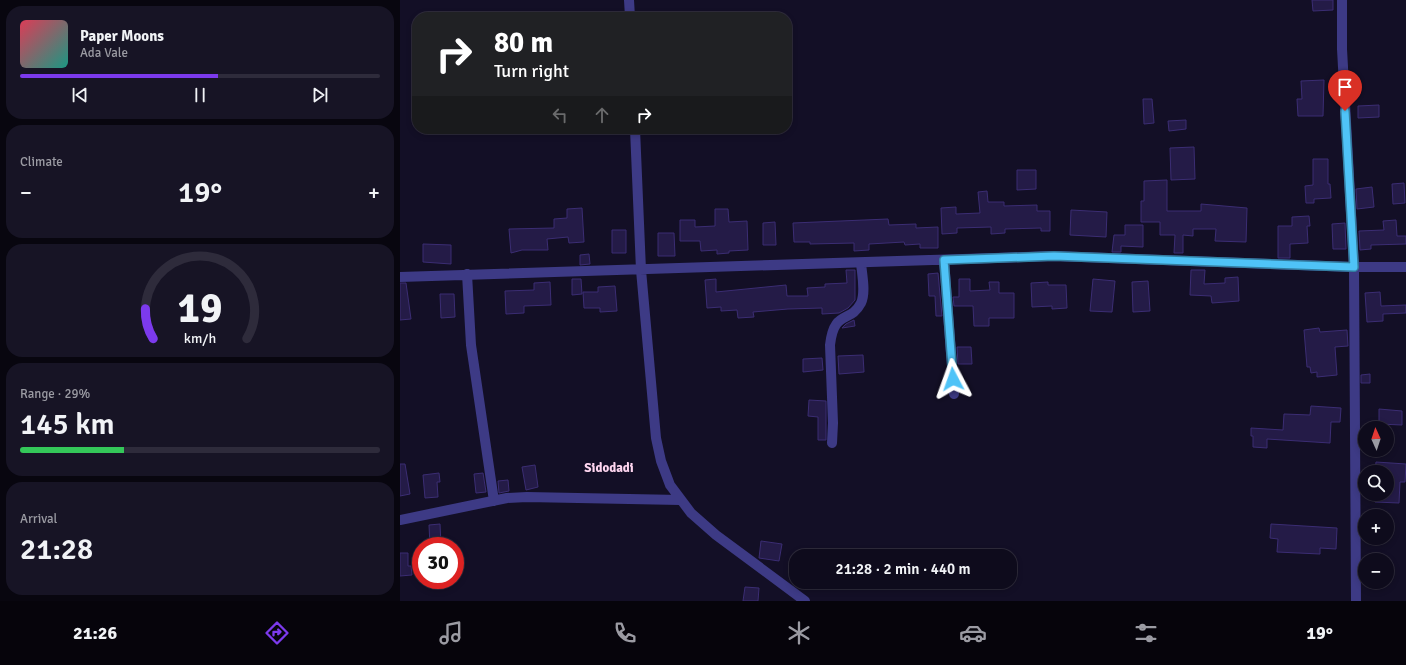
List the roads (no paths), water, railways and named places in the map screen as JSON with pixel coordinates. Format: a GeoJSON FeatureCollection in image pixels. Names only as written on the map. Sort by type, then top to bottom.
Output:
{"type":"FeatureCollection","features":[{"type":"Feature","properties":{"kind":"street"},"geometry":{"type":"LineString","coordinates":[[629,0],[630,12]]}},
{"type":"Feature","properties":{"kind":"street"},"geometry":{"type":"LineString","coordinates":[[1342,0],[1342,49],[1354,267],[1356,601]]}},
{"type":"Feature","properties":{"kind":"street"},"geometry":{"type":"LineString","coordinates":[[635,134],[641,270],[656,438],[661,461],[670,485],[691,513],[716,535],[805,601]]}},
{"type":"Feature","properties":{"kind":"street"},"geometry":{"type":"LineString","coordinates":[[400,277],[1054,256],[1354,267],[1406,267]]}},
{"type":"Feature","properties":{"kind":"street"},"geometry":{"type":"LineString","coordinates":[[944,260],[954,394]]}},
{"type":"Feature","properties":{"kind":"street"},"geometry":{"type":"LineString","coordinates":[[832,443],[831,333],[839,320],[855,310],[861,302],[863,293],[862,263]]}},
{"type":"Feature","properties":{"kind":"street"},"geometry":{"type":"LineString","coordinates":[[467,274],[471,345],[494,501]]}},
{"type":"Feature","properties":{"kind":"street"},"geometry":{"type":"LineString","coordinates":[[400,520],[507,498],[538,497],[680,500]]}},
{"type":"Feature","properties":{"kind":"district","name":"Sidodadi"},"geometry":{"type":"Point","coordinates":[609,468]}}]}
